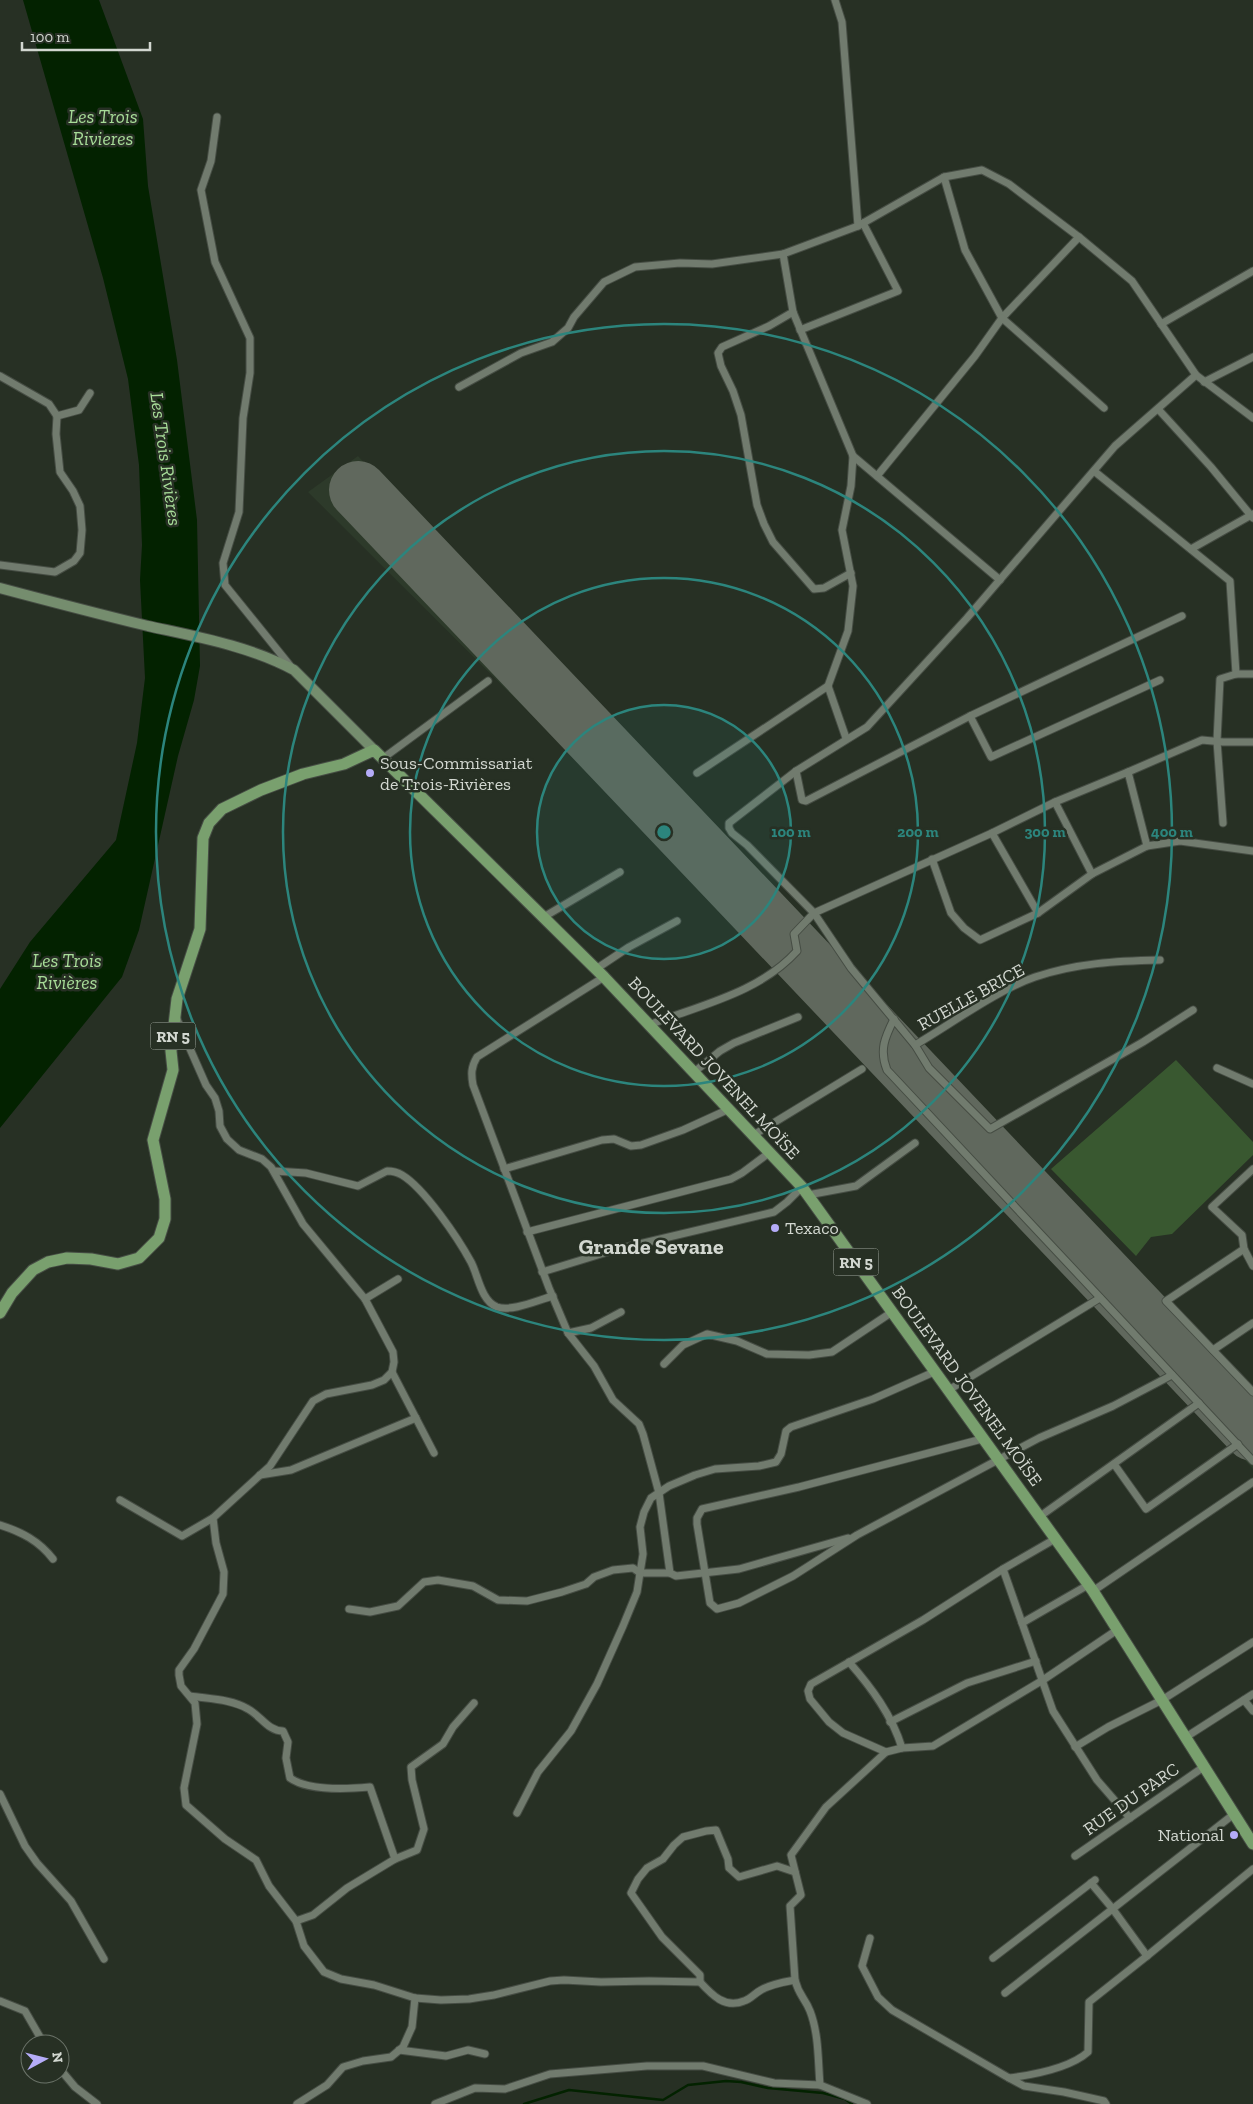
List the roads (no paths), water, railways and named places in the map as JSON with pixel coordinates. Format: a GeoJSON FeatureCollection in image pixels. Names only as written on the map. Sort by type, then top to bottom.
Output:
{"type":"FeatureCollection","features":[{"type":"Feature","properties":{"kind":"main road"},"geometry":{"type":"LineString","coordinates":[[0,588],[227,644],[270,659],[294,670],[378,755]]}},
{"type":"Feature","properties":{"kind":"main road","name":"BOULEVARD JOVENEL MOÏSE"},"geometry":{"type":"LineString","coordinates":[[378,755],[600,973],[805,1191],[1090,1588],[1253,1844]]}},
{"type":"Feature","properties":{"kind":"main road","name":"RN 5"},"geometry":{"type":"LineString","coordinates":[[0,1313],[12,1293],[33,1270],[48,1262],[67,1258],[91,1259],[118,1264],[139,1258],[159,1238],[165,1219],[164,1199],[153,1140],[173,1070],[171,1051],[177,999],[200,929],[203,838],[209,823],[222,809],[261,790],[303,774],[378,755]]}},
{"type":"Feature","properties":{"kind":"street"},"geometry":{"type":"LineString","coordinates":[[800,330],[898,291],[860,224],[842,22],[835,0]]}},
{"type":"Feature","properties":{"kind":"street"},"geometry":{"type":"LineString","coordinates":[[217,116],[211,161],[201,190],[216,262],[250,338],[250,373],[243,418],[239,512],[223,563],[225,585],[294,670]]}},
{"type":"Feature","properties":{"kind":"street"},"geometry":{"type":"LineString","coordinates":[[459,387],[521,353],[552,342],[568,328],[574,317],[604,282],[634,267],[680,263],[712,264],[783,254],[860,224],[944,177],[982,170],[1010,184],[1132,281],[1196,375],[1253,418]]}},
{"type":"Feature","properties":{"kind":"street"},"geometry":{"type":"LineString","coordinates":[[944,177],[965,250],[1002,318],[1104,408]]}},
{"type":"Feature","properties":{"kind":"street"},"geometry":{"type":"LineString","coordinates":[[877,476],[976,356],[1002,318],[1079,237]]}},
{"type":"Feature","properties":{"kind":"street"},"geometry":{"type":"LineString","coordinates":[[697,773],[828,686],[848,631],[853,586],[842,530],[851,486],[853,456],[793,312],[783,254]]}},
{"type":"Feature","properties":{"kind":"street"},"geometry":{"type":"LineString","coordinates":[[1161,324],[1253,271]]}},
{"type":"Feature","properties":{"kind":"street"},"geometry":{"type":"LineString","coordinates":[[793,312],[769,326],[722,347],[718,353],[721,366],[733,391],[741,415],[757,505],[773,542],[814,590],[824,588],[850,573]]}},
{"type":"Feature","properties":{"kind":"street"},"geometry":{"type":"LineString","coordinates":[[1204,382],[1253,357]]}},
{"type":"Feature","properties":{"kind":"street"},"geometry":{"type":"LineString","coordinates":[[1193,1010],[1143,1042],[990,1129],[929,1068],[915,1045],[894,1018],[851,968],[814,913],[729,828],[729,823],[796,771],[866,727],[1000,580],[1115,446],[1196,375]]}},
{"type":"Feature","properties":{"kind":"street"},"geometry":{"type":"LineString","coordinates":[[0,376],[48,404],[57,416],[56,434],[60,472],[73,491],[80,506],[82,530],[80,553],[74,561],[54,572],[0,565]]}},
{"type":"Feature","properties":{"kind":"street"},"geometry":{"type":"LineString","coordinates":[[57,416],[79,410],[90,393]]}},
{"type":"Feature","properties":{"kind":"street"},"geometry":{"type":"LineString","coordinates":[[1158,409],[1252,515],[1191,549]]}},
{"type":"Feature","properties":{"kind":"street"},"geometry":{"type":"LineString","coordinates":[[853,456],[1000,580]]}},
{"type":"Feature","properties":{"kind":"street"},"geometry":{"type":"LineString","coordinates":[[1094,471],[1230,581],[1236,674]]}},
{"type":"Feature","properties":{"kind":"street"},"geometry":{"type":"LineString","coordinates":[[796,771],[802,800],[806,801],[970,716],[1182,616]]}},
{"type":"Feature","properties":{"kind":"street"},"geometry":{"type":"LineString","coordinates":[[1223,822],[1217,742],[1220,679],[1236,674],[1253,674]]}},
{"type":"Feature","properties":{"kind":"street"},"geometry":{"type":"LineString","coordinates":[[970,716],[991,757],[1160,680]]}},
{"type":"Feature","properties":{"kind":"street"},"geometry":{"type":"LineString","coordinates":[[378,755],[488,681]]}},
{"type":"Feature","properties":{"kind":"street"},"geometry":{"type":"LineString","coordinates":[[828,686],[846,738]]}},
{"type":"Feature","properties":{"kind":"street"},"geometry":{"type":"LineString","coordinates":[[649,1025],[748,987],[766,978],[788,961],[797,951],[794,934],[814,913],[992,834],[1055,802],[1202,740],[1253,742]]}},
{"type":"Feature","properties":{"kind":"street"},"geometry":{"type":"LineString","coordinates":[[1128,772],[1147,846]]}},
{"type":"Feature","properties":{"kind":"street"},"geometry":{"type":"LineString","coordinates":[[1055,802],[1092,874]]}},
{"type":"Feature","properties":{"kind":"street"},"geometry":{"type":"LineString","coordinates":[[992,834],[1038,913]]}},
{"type":"Feature","properties":{"kind":"street"},"geometry":{"type":"LineString","coordinates":[[932,860],[951,913],[964,928],[980,940],[1038,913],[1092,874],[1147,846],[1180,841],[1253,851]]}},
{"type":"Feature","properties":{"kind":"street"},"geometry":{"type":"LineString","coordinates":[[542,918],[620,872]]}},
{"type":"Feature","properties":{"kind":"street"},"geometry":{"type":"LineString","coordinates":[[670,1573],[659,1493],[648,1448],[639,1424],[612,1400],[594,1366],[568,1333],[542,1272],[473,1085],[473,1065],[477,1057],[600,973],[630,947],[677,921]]}},
{"type":"Feature","properties":{"kind":"street","name":"RUELLE BRICE"},"geometry":{"type":"LineString","coordinates":[[915,1045],[994,997],[1034,977],[1097,962],[1160,960]]}},
{"type":"Feature","properties":{"kind":"street"},"geometry":{"type":"LineString","coordinates":[[120,1500],[182,1536],[213,1518],[270,1466],[313,1401],[335,1391],[372,1385],[384,1380],[392,1372],[394,1362],[393,1352],[365,1299],[303,1224],[274,1172],[262,1159],[239,1150],[227,1139],[220,1126],[215,1098],[206,1085],[176,1017]]}},
{"type":"Feature","properties":{"kind":"street"},"geometry":{"type":"LineString","coordinates":[[693,1074],[734,1043],[798,1017]]}},
{"type":"Feature","properties":{"kind":"street"},"geometry":{"type":"LineString","coordinates":[[894,1018],[882,1047],[883,1060],[887,1070],[1253,1461]]}},
{"type":"Feature","properties":{"kind":"street"},"geometry":{"type":"LineString","coordinates":[[1216,1068],[1253,1084]]}},
{"type":"Feature","properties":{"kind":"street"},"geometry":{"type":"LineString","coordinates":[[752,1136],[862,1069]]}},
{"type":"Feature","properties":{"kind":"street"},"geometry":{"type":"LineString","coordinates":[[504,1169],[602,1140],[614,1139],[631,1146],[641,1146],[728,1110]]}},
{"type":"Feature","properties":{"kind":"street"},"geometry":{"type":"LineString","coordinates":[[542,1272],[643,1242],[774,1212],[805,1191],[856,1186],[916,1143]]}},
{"type":"Feature","properties":{"kind":"street"},"geometry":{"type":"LineString","coordinates":[[527,1232],[731,1179],[769,1152]]}},
{"type":"Feature","properties":{"kind":"street"},"geometry":{"type":"LineString","coordinates":[[1253,1168],[1212,1207],[1242,1235],[1244,1249],[1253,1266]]}},
{"type":"Feature","properties":{"kind":"street"},"geometry":{"type":"LineString","coordinates":[[274,1172],[298,1172],[358,1186],[387,1171],[402,1174],[427,1199],[463,1249],[472,1263],[487,1300],[496,1307],[507,1309],[553,1296]]}},
{"type":"Feature","properties":{"kind":"street"},"geometry":{"type":"LineString","coordinates":[[1244,1249],[1166,1301],[1253,1392]]}},
{"type":"Feature","properties":{"kind":"street"},"geometry":{"type":"LineString","coordinates":[[365,1299],[398,1279]]}},
{"type":"Feature","properties":{"kind":"street"},"geometry":{"type":"LineString","coordinates":[[947,1391],[1100,1298]]}},
{"type":"Feature","properties":{"kind":"street"},"geometry":{"type":"LineString","coordinates":[[568,1333],[591,1328],[621,1312]]}},
{"type":"Feature","properties":{"kind":"street"},"geometry":{"type":"LineString","coordinates":[[664,1364],[683,1345],[707,1334],[737,1341],[767,1354],[808,1355],[832,1352],[892,1312]]}},
{"type":"Feature","properties":{"kind":"street"},"geometry":{"type":"LineString","coordinates":[[1213,1350],[1253,1323]]}},
{"type":"Feature","properties":{"kind":"street"},"geometry":{"type":"LineString","coordinates":[[392,1372],[434,1453]]}},
{"type":"Feature","properties":{"kind":"street"},"geometry":{"type":"LineString","coordinates":[[517,1813],[538,1772],[571,1731],[597,1684],[637,1592],[642,1554],[640,1528],[644,1512],[651,1498],[678,1482],[714,1469],[759,1466],[776,1462],[782,1454],[786,1431],[792,1427],[873,1399],[934,1372]]}},
{"type":"Feature","properties":{"kind":"street"},"geometry":{"type":"LineString","coordinates":[[982,1439],[800,1487],[706,1507],[699,1512],[697,1518],[704,1574],[710,1603],[717,1609],[739,1603],[793,1576],[857,1535],[1039,1438],[1113,1406],[1172,1375]]}},
{"type":"Feature","properties":{"kind":"street"},"geometry":{"type":"LineString","coordinates":[[1039,1517],[1199,1404]]}},
{"type":"Feature","properties":{"kind":"street"},"geometry":{"type":"LineString","coordinates":[[260,1475],[291,1470],[416,1418]]}},
{"type":"Feature","properties":{"kind":"street"},"geometry":{"type":"LineString","coordinates":[[1114,1464],[1146,1509],[1238,1444]]}},
{"type":"Feature","properties":{"kind":"street"},"geometry":{"type":"LineString","coordinates":[[1022,1623],[1090,1588],[1253,1482]]}},
{"type":"Feature","properties":{"kind":"street"},"geometry":{"type":"LineString","coordinates":[[213,1518],[225,1583],[214,1613],[194,1649],[179,1670],[181,1686],[195,1703],[197,1724],[184,1788],[186,1806],[225,1839],[256,1860],[269,1886],[296,1921],[304,1946],[324,1972],[341,1979],[374,1985],[415,1998],[441,2000],[469,1999],[564,1980],[700,1982]]}},
{"type":"Feature","properties":{"kind":"street"},"geometry":{"type":"LineString","coordinates":[[0,1525],[35,1540],[53,1559]]}},
{"type":"Feature","properties":{"kind":"street"},"geometry":{"type":"LineString","coordinates":[[349,1609],[370,1612],[398,1606],[424,1582],[438,1580],[473,1586],[498,1600],[527,1601],[586,1584],[594,1577],[613,1570],[632,1568],[640,1573],[670,1573],[676,1576],[739,1569],[857,1535]]}},
{"type":"Feature","properties":{"kind":"street"},"geometry":{"type":"LineString","coordinates":[[886,1752],[843,1733],[829,1722],[810,1699],[808,1691],[811,1684],[923,1620],[1002,1569],[1055,1539]]}},
{"type":"Feature","properties":{"kind":"street"},"geometry":{"type":"LineString","coordinates":[[1002,1569],[1053,1711],[1097,1780],[1130,1818]]}},
{"type":"Feature","properties":{"kind":"street"},"geometry":{"type":"LineString","coordinates":[[820,2085],[816,2039],[810,2011],[798,1993],[795,1980],[790,1906],[801,1895],[792,1855],[826,1807],[886,1752],[902,1748],[934,1746],[1043,1680],[1117,1630]]}},
{"type":"Feature","properties":{"kind":"street"},"geometry":{"type":"LineString","coordinates":[[1076,1746],[1108,1727],[1162,1700],[1253,1642]]}},
{"type":"Feature","properties":{"kind":"street"},"geometry":{"type":"LineString","coordinates":[[890,1722],[967,1683],[1036,1661]]}},
{"type":"Feature","properties":{"kind":"street"},"geometry":{"type":"LineString","coordinates":[[849,1662],[872,1689],[902,1748]]}},
{"type":"Feature","properties":{"kind":"street"},"geometry":{"type":"LineString","coordinates":[[1186,1737],[1253,1694]]}},
{"type":"Feature","properties":{"kind":"street"},"geometry":{"type":"LineString","coordinates":[[190,1696],[225,1701],[248,1708],[275,1731],[283,1731],[288,1742],[286,1758],[290,1778],[296,1782],[330,1789],[370,1787],[395,1859]]}},
{"type":"Feature","properties":{"kind":"street"},"geometry":{"type":"LineString","coordinates":[[1244,1700],[1253,1711]]}},
{"type":"Feature","properties":{"kind":"street"},"geometry":{"type":"LineString","coordinates":[[296,1921],[313,1915],[347,1888],[395,1859],[416,1850],[424,1829],[412,1780],[411,1767],[443,1744],[453,1727],[474,1703]]}},
{"type":"Feature","properties":{"kind":"street","name":"RUE DU PARC"},"geometry":{"type":"LineString","coordinates":[[1075,1856],[1205,1766]]}},
{"type":"Feature","properties":{"kind":"street"},"geometry":{"type":"LineString","coordinates":[[0,1794],[25,1846],[37,1863],[71,1901],[104,1959]]}},
{"type":"Feature","properties":{"kind":"street"},"geometry":{"type":"LineString","coordinates":[[1006,1993],[1234,1814]]}},
{"type":"Feature","properties":{"kind":"street"},"geometry":{"type":"LineString","coordinates":[[795,1872],[777,1866],[739,1877],[729,1868],[728,1859],[716,1830],[706,1830],[683,1837],[663,1859],[647,1868],[630,1893],[662,1936],[700,1975],[700,1982],[715,1999],[736,2003],[747,2000],[759,1990],[795,1980]]}},
{"type":"Feature","properties":{"kind":"street"},"geometry":{"type":"LineString","coordinates":[[1009,2078],[1027,2076],[1079,2060],[1088,2052],[1088,2002],[1253,1869]]}},
{"type":"Feature","properties":{"kind":"street"},"geometry":{"type":"LineString","coordinates":[[993,1958],[1093,1881],[1147,1956]]}},
{"type":"Feature","properties":{"kind":"street"},"geometry":{"type":"LineString","coordinates":[[870,1938],[862,1966],[878,1997],[892,2010],[1024,2086],[1064,2092],[1104,2101],[1106,2104]]}},
{"type":"Feature","properties":{"kind":"street"},"geometry":{"type":"LineString","coordinates":[[298,2104],[328,2084],[343,2067],[364,2061],[391,2057],[403,2047],[412,2027],[415,1998]]}},
{"type":"Feature","properties":{"kind":"street"},"geometry":{"type":"LineString","coordinates":[[0,2001],[25,2011],[38,2034]]}},
{"type":"Feature","properties":{"kind":"street"},"geometry":{"type":"LineString","coordinates":[[399,2050],[446,2056],[468,2050],[485,2054]]}},
{"type":"Feature","properties":{"kind":"street"},"geometry":{"type":"LineString","coordinates":[[435,2104],[475,2088],[505,2089],[550,2074],[647,2066],[703,2066],[774,2083],[820,2085],[867,2104]]}},
{"type":"Feature","properties":{"kind":"street"},"geometry":{"type":"LineString","coordinates":[[70,2081],[97,2104]]}},
{"type":"Feature","properties":{"kind":"water","name":"Les Trois Rivieres"},"geometry":{"type":"Polygon","coordinates":[[[23,0],[99,0],[143,119],[148,186],[177,360],[197,520],[200,666],[194,700],[178,756],[139,930],[122,977],[0,1128],[0,989],[30,942],[116,840],[137,743],[145,678],[140,580],[142,545],[139,465],[128,379],[103,278],[23,0]]]}},
{"type":"Feature","properties":{"kind":"waterway"},"geometry":{"type":"LineString","coordinates":[[524,2104],[569,2090],[663,2100],[688,2085],[726,2081],[768,2088],[823,2093],[845,2099],[852,2104]]}},
{"type":"Feature","properties":{"kind":"place","name":"Sous-Commissariat de Trois-Rivières"},"geometry":{"type":"Point","coordinates":[370,773]}},
{"type":"Feature","properties":{"kind":"place","name":"Texaco"},"geometry":{"type":"Point","coordinates":[775,1228]}},
{"type":"Feature","properties":{"kind":"place","name":"National"},"geometry":{"type":"Point","coordinates":[1234,1835]}},
{"type":"Feature","properties":{"kind":"district","name":"Grande Sevane"},"geometry":{"type":"Point","coordinates":[651,1246]}},
{"type":"Feature","properties":{"kind":"water label","name":"Les Trois Rivières"},"geometry":{"type":"Point","coordinates":[166,459]}},
{"type":"Feature","properties":{"kind":"water label","name":"Les Trois Rivières"},"geometry":{"type":"Point","coordinates":[67,971]}}]}
